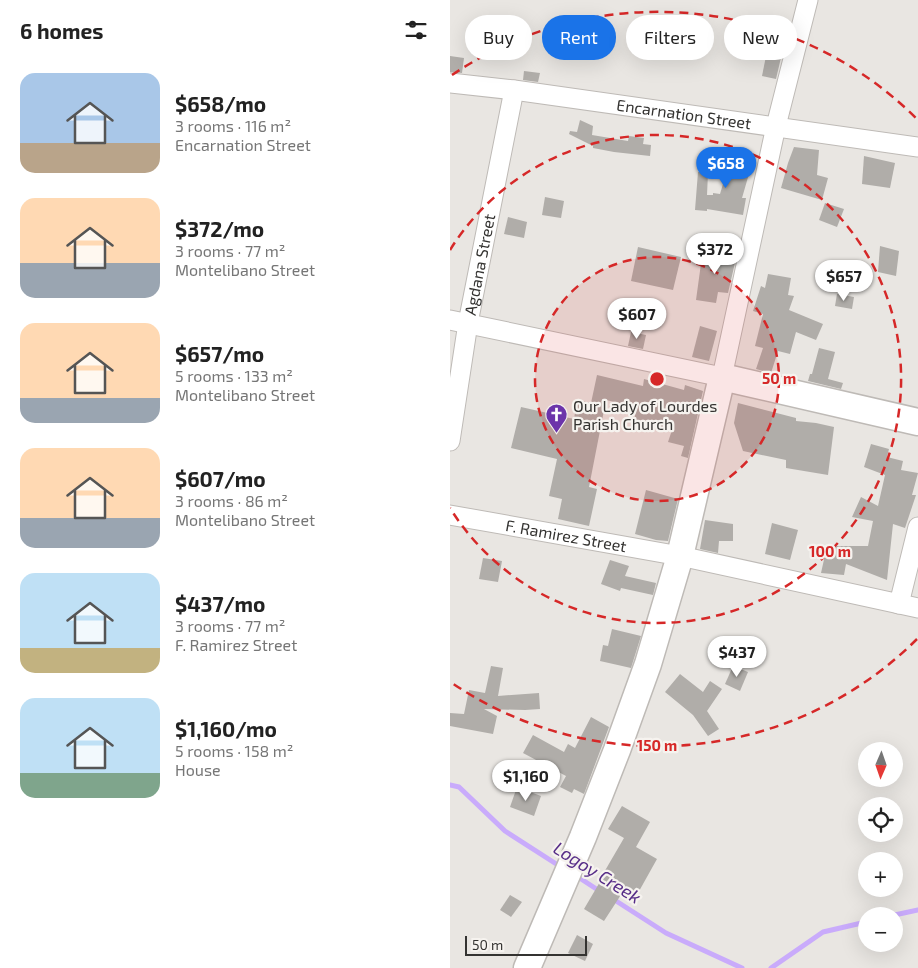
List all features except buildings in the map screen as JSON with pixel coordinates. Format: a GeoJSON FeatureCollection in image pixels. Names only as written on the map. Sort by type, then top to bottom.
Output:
{"type":"FeatureCollection","features":[{"type":"Feature","properties":{"kind":"main road"},"geometry":{"type":"LineString","coordinates":[[527,968],[583,837],[648,664],[680,556],[722,377],[918,422]]}},
{"type":"Feature","properties":{"kind":"street"},"geometry":{"type":"LineString","coordinates":[[459,321],[722,377],[776,126],[808,0]]}},
{"type":"Feature","properties":{"kind":"street","name":"Encarnation Street"},"geometry":{"type":"LineString","coordinates":[[450,83],[514,90],[918,146]]}},
{"type":"Feature","properties":{"kind":"street","name":"Agdana Street"},"geometry":{"type":"LineString","coordinates":[[450,441],[459,321],[514,90]]}},
{"type":"Feature","properties":{"kind":"street","name":"F. Ramirez Street"},"geometry":{"type":"LineString","coordinates":[[450,515],[680,556],[918,608]]}},
{"type":"Feature","properties":{"kind":"street"},"geometry":{"type":"LineString","coordinates":[[899,604],[918,527]]}},
{"type":"Feature","properties":{"kind":"waterway","name":"Logoy Creek"},"geometry":{"type":"LineString","coordinates":[[450,785],[459,787],[505,831],[561,867]]}},
{"type":"Feature","properties":{"kind":"waterway","name":"Logoy Creek"},"geometry":{"type":"LineString","coordinates":[[575,875],[601,892]]}},
{"type":"Feature","properties":{"kind":"waterway","name":"Logoy Creek"},"geometry":{"type":"LineString","coordinates":[[613,899],[666,933],[742,968]]}},
{"type":"Feature","properties":{"kind":"waterway","name":"Logoy Creek"},"geometry":{"type":"LineString","coordinates":[[903,913],[918,910]]}},
{"type":"Feature","properties":{"kind":"waterway","name":"Logoy Creek"},"geometry":{"type":"LineString","coordinates":[[771,968],[823,932],[858,924]]}},
{"type":"Feature","properties":{"kind":"place","name":"Our Lady of Lourdes Parish Church"},"geometry":{"type":"Point","coordinates":[557,434]}}]}
